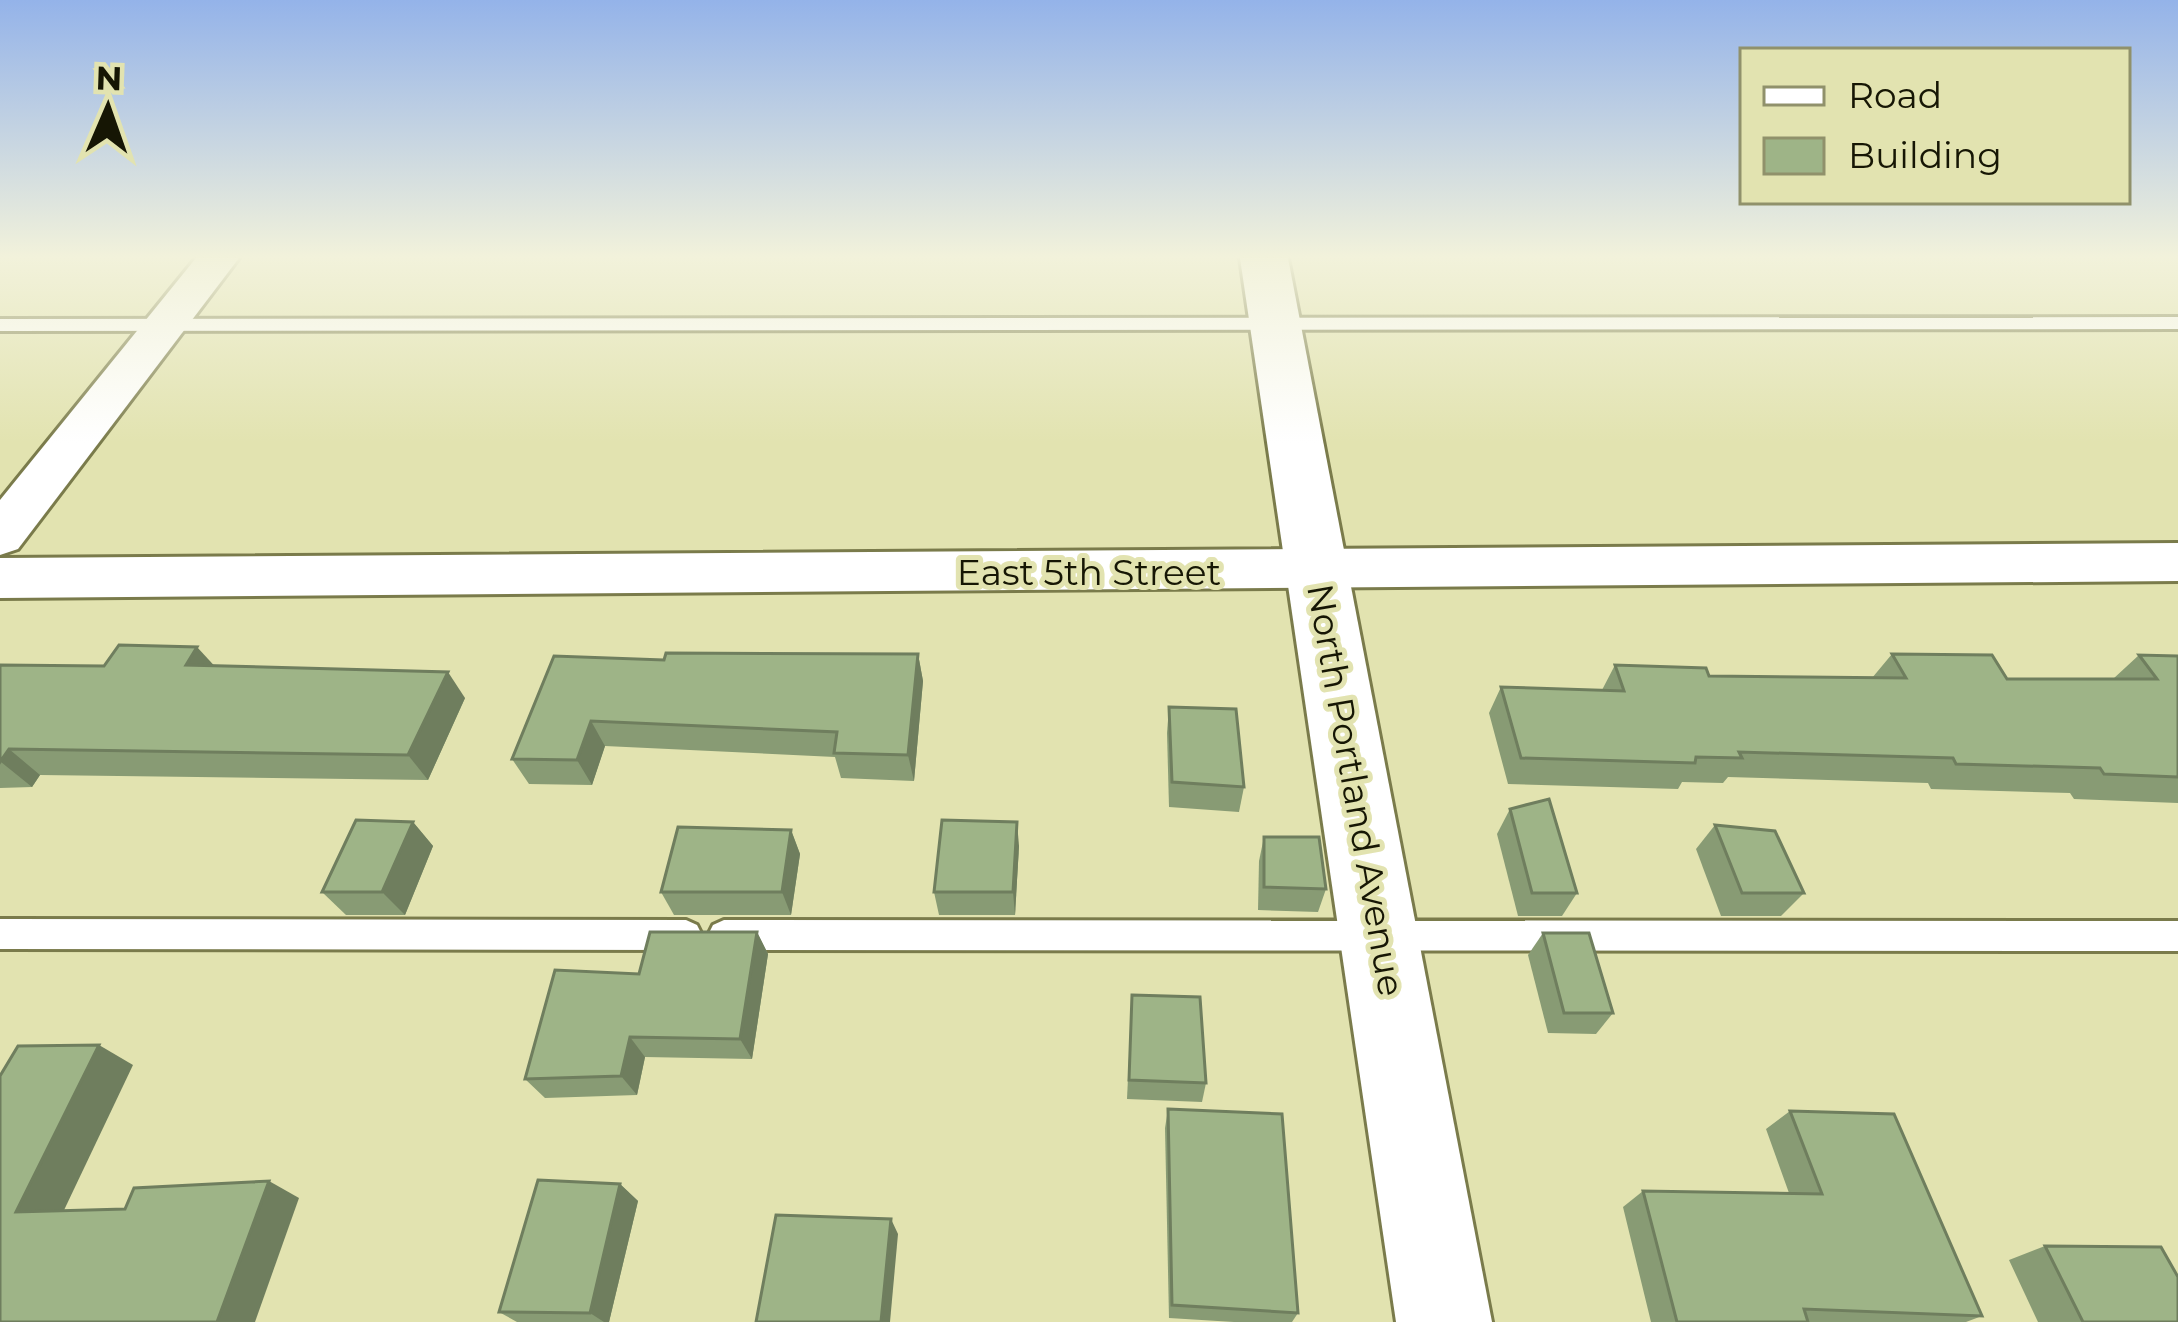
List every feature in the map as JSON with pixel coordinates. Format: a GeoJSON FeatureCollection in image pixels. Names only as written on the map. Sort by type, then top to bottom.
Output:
{"type":"FeatureCollection","features":[{"type":"Feature","properties":{"kind":"street"},"geometry":{"type":"LineString","coordinates":[[0,536],[168,320]]}},
{"type":"Feature","properties":{"kind":"street","name":"North Portland Avenue"},"geometry":{"type":"LineString","coordinates":[[1275,320],[1444,1322]]}},
{"type":"Feature","properties":{"kind":"street","name":"East 5th Street"},"geometry":{"type":"LineString","coordinates":[[0,578],[2178,562]]}},
{"type":"Feature","properties":{"kind":"lane"},"geometry":{"type":"LineString","coordinates":[[0,326],[337,320]]}},
{"type":"Feature","properties":{"kind":"lane"},"geometry":{"type":"LineString","coordinates":[[2110,320],[2178,322]]}},
{"type":"Feature","properties":{"kind":"lane"},"geometry":{"type":"LineString","coordinates":[[0,934],[2178,936]]}},
{"type":"Feature","properties":{"kind":"building"},"geometry":{"type":"Polygon","coordinates":[[[119,645],[197,647],[186,665],[448,672],[408,755],[9,749],[0,762],[0,665],[104,666],[119,645]]]}},
{"type":"Feature","properties":{"kind":"building"},"geometry":{"type":"Polygon","coordinates":[[[666,653],[918,654],[908,755],[834,753],[837,732],[591,721],[577,760],[512,759],[554,656],[664,660],[666,653]]]}},
{"type":"Feature","properties":{"kind":"building"},"geometry":{"type":"Polygon","coordinates":[[[1892,654],[1992,655],[2007,679],[2157,679],[2139,655],[2178,656],[2178,777],[2104,774],[2100,768],[1956,764],[1953,758],[1739,752],[1742,758],[1696,757],[1695,763],[1521,758],[1501,687],[1624,691],[1615,665],[1706,668],[1709,676],[1906,678],[1892,654]]]}},
{"type":"Feature","properties":{"kind":"building"},"geometry":{"type":"Polygon","coordinates":[[[1169,707],[1236,709],[1244,787],[1172,782],[1169,707]]]}},
{"type":"Feature","properties":{"kind":"building"},"geometry":{"type":"Polygon","coordinates":[[[1549,799],[1577,893],[1532,893],[1510,809],[1549,799]]]}},
{"type":"Feature","properties":{"kind":"building"},"geometry":{"type":"Polygon","coordinates":[[[356,820],[413,822],[382,892],[322,892],[356,820]]]}},
{"type":"Feature","properties":{"kind":"building"},"geometry":{"type":"Polygon","coordinates":[[[942,820],[1017,822],[1013,892],[934,892],[942,820]]]}},
{"type":"Feature","properties":{"kind":"building"},"geometry":{"type":"Polygon","coordinates":[[[1715,825],[1775,831],[1804,893],[1742,893],[1715,825]]]}},
{"type":"Feature","properties":{"kind":"building"},"geometry":{"type":"Polygon","coordinates":[[[678,827],[791,830],[782,892],[661,892],[678,827]]]}},
{"type":"Feature","properties":{"kind":"building"},"geometry":{"type":"Polygon","coordinates":[[[1264,837],[1319,837],[1326,889],[1264,887],[1264,837]]]}},
{"type":"Feature","properties":{"kind":"building"},"geometry":{"type":"Polygon","coordinates":[[[650,932],[757,932],[740,1039],[630,1037],[621,1076],[525,1079],[555,970],[639,974],[650,932]]]}},
{"type":"Feature","properties":{"kind":"building"},"geometry":{"type":"Polygon","coordinates":[[[1543,933],[1589,933],[1613,1013],[1564,1013],[1543,933]]]}},
{"type":"Feature","properties":{"kind":"building"},"geometry":{"type":"Polygon","coordinates":[[[1132,995],[1200,997],[1206,1083],[1129,1080],[1132,995]]]}},
{"type":"Feature","properties":{"kind":"building"},"geometry":{"type":"Polygon","coordinates":[[[99,1045],[16,1212],[125,1209],[134,1188],[269,1181],[217,1322],[0,1322],[0,1076],[18,1046],[99,1045]]]}},
{"type":"Feature","properties":{"kind":"building"},"geometry":{"type":"Polygon","coordinates":[[[1168,1109],[1282,1114],[1298,1313],[1172,1305],[1168,1109]]]}},
{"type":"Feature","properties":{"kind":"building"},"geometry":{"type":"Polygon","coordinates":[[[1790,1111],[1894,1114],[1982,1316],[1804,1309],[1808,1322],[1677,1322],[1643,1191],[1822,1194],[1790,1111]]]}},
{"type":"Feature","properties":{"kind":"building"},"geometry":{"type":"Polygon","coordinates":[[[538,1180],[620,1184],[590,1313],[499,1312],[538,1180]]]}},
{"type":"Feature","properties":{"kind":"building"},"geometry":{"type":"Polygon","coordinates":[[[776,1215],[891,1219],[881,1322],[756,1322],[776,1215]]]}},
{"type":"Feature","properties":{"kind":"building"},"geometry":{"type":"Polygon","coordinates":[[[2045,1246],[2161,1247],[2178,1277],[2178,1322],[2083,1322],[2045,1246]]]}}]}
